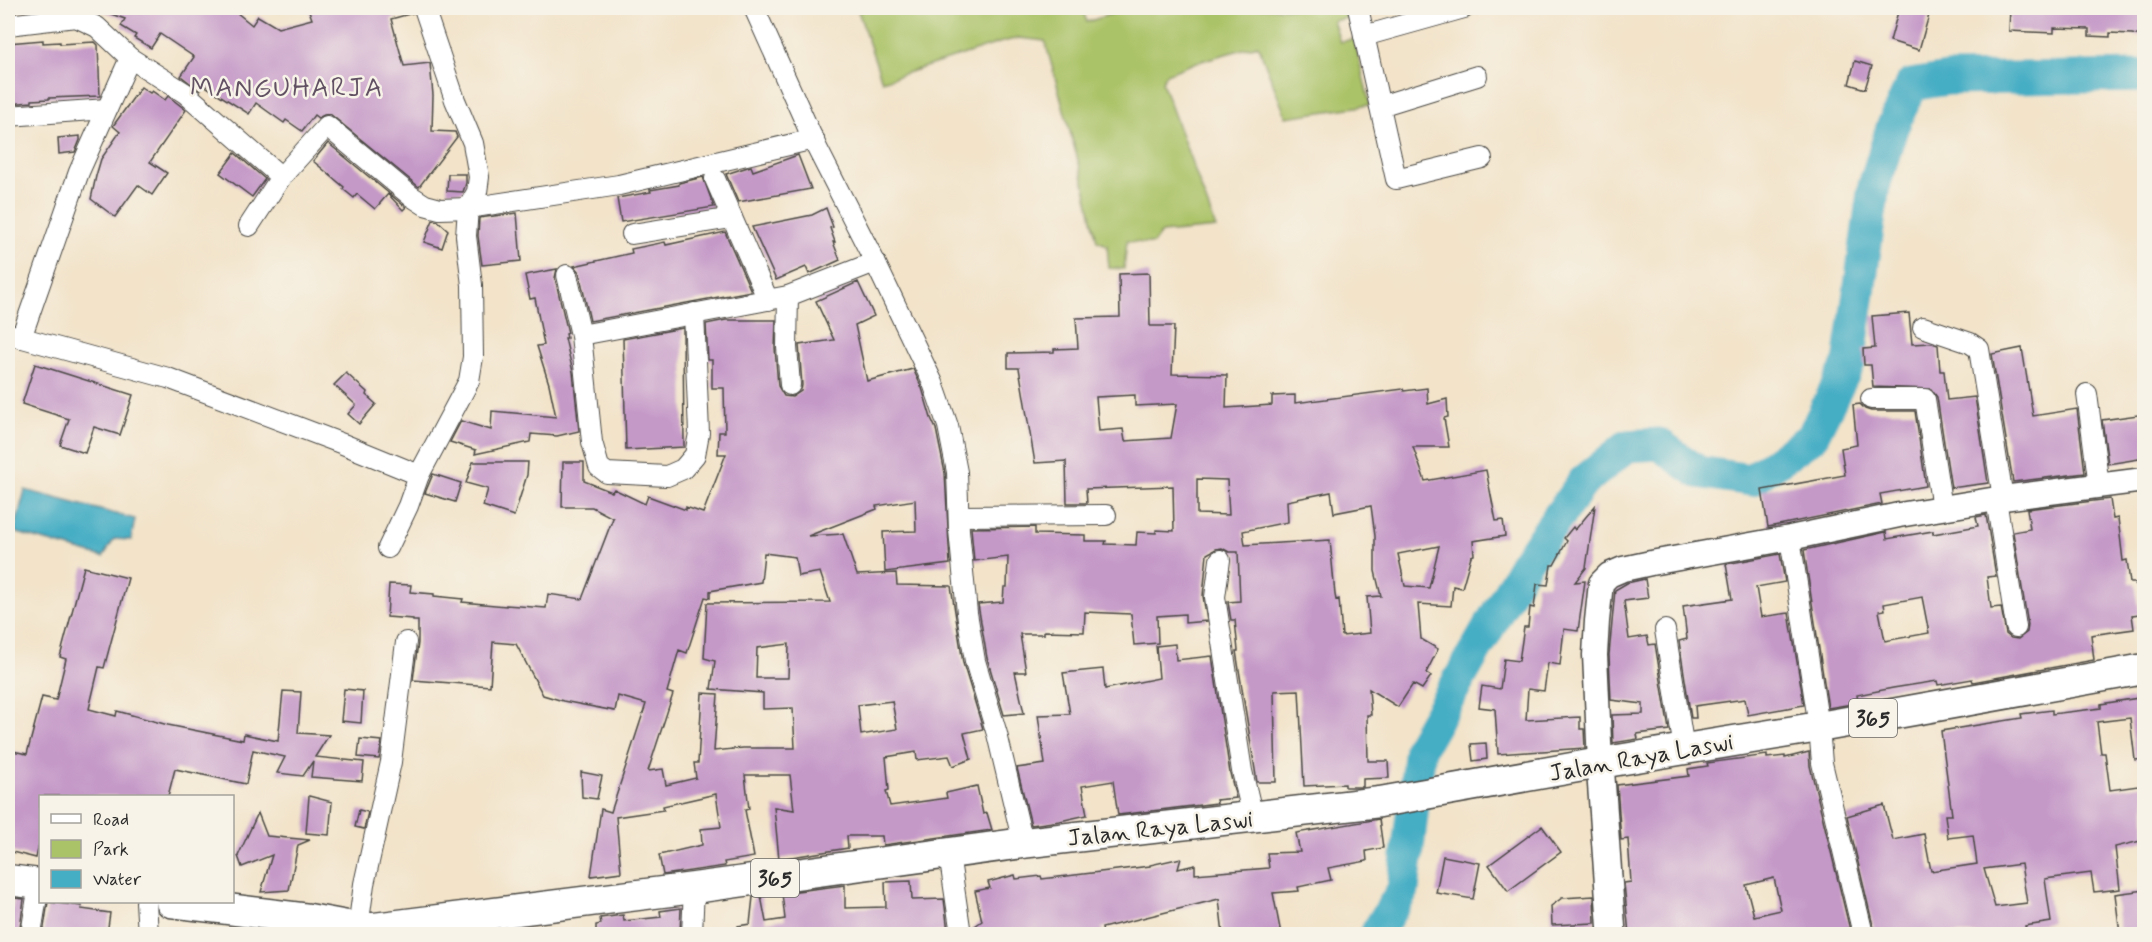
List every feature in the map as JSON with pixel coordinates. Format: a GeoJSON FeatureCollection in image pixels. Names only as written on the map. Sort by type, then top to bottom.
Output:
{"type":"FeatureCollection","features":[{"type":"Feature","properties":{"kind":"main road","name":"Jalan Raya Laswi"},"geometry":{"type":"LineString","coordinates":[[179,903],[309,919],[369,930],[1023,843],[1380,802],[2145,669]]}},
{"type":"Feature","properties":{"kind":"main road"},"geometry":{"type":"LineString","coordinates":[[1600,763],[1612,934]]}},
{"type":"Feature","properties":{"kind":"main road"},"geometry":{"type":"LineString","coordinates":[[8,880],[39,884]]}},
{"type":"Feature","properties":{"kind":"street"},"geometry":{"type":"LineString","coordinates":[[388,548],[408,507],[419,475],[469,381],[472,357],[472,285],[466,236],[468,208],[477,192],[479,177],[477,159],[473,143],[454,100],[424,8]]}},
{"type":"Feature","properties":{"kind":"street"},"geometry":{"type":"LineString","coordinates":[[754,8],[814,139],[933,383],[948,426],[957,472],[967,613],[975,661],[997,734],[1023,843]]}},
{"type":"Feature","properties":{"kind":"street"},"geometry":{"type":"LineString","coordinates":[[1358,8],[1396,179],[1482,158]]}},
{"type":"Feature","properties":{"kind":"street"},"geometry":{"type":"LineString","coordinates":[[1364,36],[1464,8]]}},
{"type":"Feature","properties":{"kind":"street"},"geometry":{"type":"LineString","coordinates":[[8,25],[76,12],[97,27],[130,58],[185,93],[281,177]]}},
{"type":"Feature","properties":{"kind":"street"},"geometry":{"type":"LineString","coordinates":[[130,58],[79,172],[14,336],[168,378],[419,475]]}},
{"type":"Feature","properties":{"kind":"street"},"geometry":{"type":"LineString","coordinates":[[1380,106],[1477,76]]}},
{"type":"Feature","properties":{"kind":"street"},"geometry":{"type":"LineString","coordinates":[[8,116],[107,109]]}},
{"type":"Feature","properties":{"kind":"street"},"geometry":{"type":"LineString","coordinates":[[249,226],[281,177],[327,126],[424,205],[440,209],[468,208],[620,185],[814,139]]}},
{"type":"Feature","properties":{"kind":"street"},"geometry":{"type":"LineString","coordinates":[[715,179],[768,300]]}},
{"type":"Feature","properties":{"kind":"street"},"geometry":{"type":"LineString","coordinates":[[632,234],[732,218]]}},
{"type":"Feature","properties":{"kind":"street"},"geometry":{"type":"LineString","coordinates":[[581,335],[788,296],[875,262]]}},
{"type":"Feature","properties":{"kind":"street"},"geometry":{"type":"LineString","coordinates":[[567,275],[581,335],[592,442],[599,467],[607,473],[667,476],[682,469],[695,455],[699,433],[694,313]]}},
{"type":"Feature","properties":{"kind":"street"},"geometry":{"type":"LineString","coordinates":[[788,296],[787,347],[790,385]]}},
{"type":"Feature","properties":{"kind":"street"},"geometry":{"type":"LineString","coordinates":[[1923,327],[1979,349],[2016,627]]}},
{"type":"Feature","properties":{"kind":"street"},"geometry":{"type":"LineString","coordinates":[[2087,394],[2099,486]]}},
{"type":"Feature","properties":{"kind":"street"},"geometry":{"type":"LineString","coordinates":[[1871,399],[1925,399],[1942,508]]}},
{"type":"Feature","properties":{"kind":"street"},"geometry":{"type":"LineString","coordinates":[[1600,763],[1595,655],[1598,598],[1601,583],[1609,575],[1623,569],[1899,515],[2145,480]]}},
{"type":"Feature","properties":{"kind":"street"},"geometry":{"type":"LineString","coordinates":[[959,516],[1106,515]]}},
{"type":"Feature","properties":{"kind":"street"},"geometry":{"type":"LineString","coordinates":[[1790,538],[1819,727],[1822,763],[1863,934]]}},
{"type":"Feature","properties":{"kind":"street"},"geometry":{"type":"LineString","coordinates":[[1220,560],[1215,597],[1242,771],[1253,817]]}},
{"type":"Feature","properties":{"kind":"street"},"geometry":{"type":"LineString","coordinates":[[1665,630],[1684,749]]}},
{"type":"Feature","properties":{"kind":"street"},"geometry":{"type":"LineString","coordinates":[[369,930],[364,884],[391,762],[406,642]]}},
{"type":"Feature","properties":{"kind":"street"},"geometry":{"type":"LineString","coordinates":[[949,854],[961,934]]}},
{"type":"Feature","properties":{"kind":"street"},"geometry":{"type":"LineString","coordinates":[[692,934],[694,888]]}},
{"type":"Feature","properties":{"kind":"street"},"geometry":{"type":"LineString","coordinates":[[31,934],[39,890]]}},
{"type":"Feature","properties":{"kind":"street"},"geometry":{"type":"LineString","coordinates":[[146,903],[148,934]]}},
{"type":"Feature","properties":{"kind":"green space"},"geometry":{"type":"Polygon","coordinates":[[[857,8],[1082,8],[1087,22],[1129,8],[1348,8],[1350,17],[1333,21],[1340,42],[1354,39],[1370,105],[1286,117],[1258,45],[1197,62],[1166,74],[1162,82],[1216,228],[1161,233],[1153,244],[1127,241],[1124,269],[1109,268],[1107,245],[1097,241],[1084,182],[1045,41],[1019,38],[1002,42],[882,81],[857,8]]]}},
{"type":"Feature","properties":{"kind":"water"},"geometry":{"type":"Polygon","coordinates":[[[25,490],[135,519],[131,540],[114,539],[103,557],[14,532],[25,490]]]}},
{"type":"Feature","properties":{"kind":"building"},"geometry":{"type":"Polygon","coordinates":[[[100,8],[231,8],[252,25],[258,16],[278,28],[312,19],[308,8],[412,8],[413,13],[391,19],[404,66],[430,63],[433,95],[432,131],[455,132],[457,137],[419,187],[330,114],[318,118],[314,115],[302,131],[286,120],[284,123],[256,103],[249,114],[204,85],[200,91],[181,76],[194,57],[160,34],[151,48],[134,38],[136,35],[121,26],[125,19],[100,10],[100,8]]]}},
{"type":"Feature","properties":{"kind":"building"},"geometry":{"type":"Polygon","coordinates":[[[1899,8],[1931,8],[1919,50],[1890,41],[1899,8]]]}},
{"type":"Feature","properties":{"kind":"building"},"geometry":{"type":"Polygon","coordinates":[[[2010,8],[2145,8],[2145,37],[2110,33],[2110,37],[2089,36],[2089,29],[2054,28],[2054,33],[2009,31],[2010,8]]]}},
{"type":"Feature","properties":{"kind":"building"},"geometry":{"type":"Polygon","coordinates":[[[43,40],[43,43],[60,42],[60,44],[95,42],[98,45],[100,96],[49,98],[8,104],[8,43],[43,40]]]}},
{"type":"Feature","properties":{"kind":"building"},"geometry":{"type":"Polygon","coordinates":[[[1855,61],[1872,66],[1865,89],[1849,84],[1855,61]]]}},
{"type":"Feature","properties":{"kind":"building"},"geometry":{"type":"Polygon","coordinates":[[[141,87],[165,100],[168,96],[186,110],[150,162],[167,173],[152,195],[138,185],[115,217],[91,199],[101,159],[120,132],[113,126],[141,87]]]}},
{"type":"Feature","properties":{"kind":"building"},"geometry":{"type":"Polygon","coordinates":[[[80,136],[75,152],[59,154],[58,138],[80,136]]]}},
{"type":"Feature","properties":{"kind":"building"},"geometry":{"type":"Polygon","coordinates":[[[328,143],[406,207],[403,210],[388,194],[375,209],[357,194],[354,198],[343,189],[344,187],[313,161],[328,143]]]}},
{"type":"Feature","properties":{"kind":"building"},"geometry":{"type":"Polygon","coordinates":[[[235,153],[265,179],[252,197],[220,173],[235,153]]]}},
{"type":"Feature","properties":{"kind":"building"},"geometry":{"type":"Polygon","coordinates":[[[798,155],[811,189],[738,202],[726,174],[751,166],[753,171],[798,155]]]}},
{"type":"Feature","properties":{"kind":"building"},"geometry":{"type":"Polygon","coordinates":[[[448,174],[466,174],[463,192],[447,191],[448,174]]]}},
{"type":"Feature","properties":{"kind":"building"},"geometry":{"type":"Polygon","coordinates":[[[703,177],[714,207],[621,222],[617,198],[651,192],[650,190],[679,185],[679,183],[703,177]]]}},
{"type":"Feature","properties":{"kind":"building"},"geometry":{"type":"Polygon","coordinates":[[[826,208],[833,227],[830,228],[835,242],[833,242],[840,260],[809,274],[806,267],[776,280],[752,227],[812,215],[826,208]]]}},
{"type":"Feature","properties":{"kind":"building"},"geometry":{"type":"Polygon","coordinates":[[[517,213],[521,261],[482,265],[478,236],[479,218],[517,213]]]}},
{"type":"Feature","properties":{"kind":"building"},"geometry":{"type":"Polygon","coordinates":[[[433,220],[438,221],[448,230],[442,248],[424,242],[433,220]]]}},
{"type":"Feature","properties":{"kind":"building"},"geometry":{"type":"Polygon","coordinates":[[[725,232],[751,291],[590,321],[579,272],[574,266],[632,253],[631,249],[665,242],[666,245],[725,232]]]}},
{"type":"Feature","properties":{"kind":"building"},"geometry":{"type":"Polygon","coordinates":[[[557,269],[555,278],[568,333],[565,338],[573,372],[579,431],[557,436],[531,434],[530,442],[475,454],[476,450],[450,442],[461,421],[491,430],[492,411],[556,417],[537,346],[544,345],[535,298],[530,299],[525,275],[557,269]]]}},
{"type":"Feature","properties":{"kind":"building"},"geometry":{"type":"Polygon","coordinates":[[[1149,273],[1150,326],[1174,326],[1172,374],[1227,375],[1226,408],[1272,405],[1272,396],[1295,395],[1295,403],[1427,388],[1428,404],[1447,399],[1448,417],[1444,418],[1449,447],[1413,447],[1425,481],[1486,470],[1496,521],[1503,520],[1505,536],[1473,541],[1474,555],[1471,556],[1462,588],[1453,586],[1451,606],[1418,604],[1421,639],[1438,649],[1426,673],[1431,676],[1422,689],[1413,684],[1398,707],[1369,689],[1371,715],[1367,715],[1368,761],[1388,761],[1389,778],[1363,779],[1363,787],[1345,787],[1345,784],[1304,786],[1299,690],[1274,691],[1276,782],[1257,782],[1236,651],[1238,651],[1235,620],[1231,620],[1228,602],[1240,601],[1238,552],[1229,552],[1222,548],[1207,554],[1203,596],[1207,621],[1185,623],[1185,614],[1157,616],[1158,643],[1134,645],[1131,614],[1085,612],[1084,632],[1044,631],[1044,634],[1020,634],[1026,672],[1015,672],[1024,713],[1004,715],[987,658],[978,604],[1003,602],[1004,587],[1007,587],[1008,557],[974,561],[971,528],[1035,527],[1035,534],[1085,535],[1085,541],[1136,545],[1137,532],[1174,531],[1173,486],[1086,489],[1087,503],[1067,503],[1066,461],[1035,463],[1019,368],[1008,368],[1008,353],[1054,352],[1054,349],[1078,348],[1076,318],[1120,317],[1119,274],[1149,273]],[[1135,395],[1096,397],[1099,431],[1123,429],[1125,441],[1171,438],[1177,404],[1135,406],[1135,395]],[[1197,479],[1197,514],[1229,515],[1227,480],[1197,479]],[[1331,492],[1287,501],[1288,522],[1243,531],[1245,545],[1330,540],[1335,595],[1336,600],[1339,599],[1342,636],[1370,633],[1367,597],[1381,596],[1375,571],[1375,536],[1371,506],[1334,513],[1331,492]],[[1439,546],[1398,554],[1405,586],[1429,588],[1439,546]]]}},
{"type":"Feature","properties":{"kind":"building"},"geometry":{"type":"Polygon","coordinates":[[[858,282],[874,316],[855,325],[867,381],[913,369],[936,429],[945,473],[950,564],[885,572],[883,532],[916,531],[915,500],[876,506],[877,509],[808,536],[843,534],[857,575],[896,573],[897,585],[951,586],[963,663],[983,729],[964,733],[971,759],[953,766],[949,756],[917,760],[916,752],[886,757],[889,790],[886,791],[890,806],[947,798],[946,793],[977,786],[983,814],[987,813],[992,830],[883,845],[882,836],[847,836],[848,848],[779,859],[774,807],[794,810],[790,775],[745,775],[749,809],[745,810],[754,857],[724,862],[725,866],[663,875],[659,855],[702,845],[701,829],[721,827],[716,794],[663,806],[664,810],[616,817],[621,872],[591,876],[601,809],[611,812],[646,704],[618,696],[615,711],[543,695],[516,644],[493,642],[490,686],[413,680],[418,643],[418,621],[387,617],[389,584],[411,585],[410,592],[463,599],[462,602],[506,606],[546,608],[548,594],[582,599],[613,518],[592,507],[562,507],[563,462],[584,462],[584,481],[612,492],[614,489],[645,504],[648,496],[686,510],[686,507],[703,513],[726,454],[718,454],[719,432],[725,432],[724,388],[712,388],[712,360],[708,360],[706,324],[726,320],[776,320],[775,348],[778,386],[784,396],[792,397],[801,391],[802,385],[799,345],[834,340],[816,301],[858,282]],[[764,553],[761,582],[710,591],[710,598],[705,597],[687,653],[679,650],[667,692],[673,694],[648,771],[663,769],[666,785],[696,778],[694,763],[698,763],[702,693],[718,694],[714,751],[743,748],[795,748],[793,708],[763,709],[763,693],[711,689],[715,661],[704,658],[707,603],[830,602],[820,572],[798,576],[795,557],[764,553]],[[789,644],[757,648],[756,678],[788,678],[789,644]],[[892,701],[858,705],[861,735],[897,729],[892,701]]]}},
{"type":"Feature","properties":{"kind":"building"},"geometry":{"type":"Polygon","coordinates":[[[1909,313],[1912,344],[1938,345],[1940,371],[1944,371],[1947,400],[1975,397],[1988,483],[1951,488],[1937,397],[1931,389],[1873,387],[1871,365],[1864,365],[1863,349],[1875,348],[1872,316],[1909,313]]]}},
{"type":"Feature","properties":{"kind":"building"},"geometry":{"type":"Polygon","coordinates":[[[683,328],[684,447],[626,450],[623,339],[683,328]]]}},
{"type":"Feature","properties":{"kind":"building"},"geometry":{"type":"Polygon","coordinates":[[[2022,348],[2033,416],[2077,409],[2085,473],[2013,482],[1992,354],[2022,348]]]}},
{"type":"Feature","properties":{"kind":"building"},"geometry":{"type":"Polygon","coordinates":[[[35,364],[133,395],[120,435],[94,427],[85,453],[60,445],[69,419],[22,404],[35,364]]]}},
{"type":"Feature","properties":{"kind":"building"},"geometry":{"type":"Polygon","coordinates":[[[346,373],[367,392],[366,395],[376,404],[359,424],[348,414],[356,405],[334,385],[346,373]]]}},
{"type":"Feature","properties":{"kind":"building"},"geometry":{"type":"Polygon","coordinates":[[[1860,404],[1871,411],[1915,411],[1926,486],[1880,494],[1882,504],[1768,527],[1762,490],[1845,475],[1841,448],[1857,445],[1853,405],[1860,404]]]}},
{"type":"Feature","properties":{"kind":"building"},"geometry":{"type":"Polygon","coordinates":[[[2145,414],[2145,458],[2108,464],[2102,420],[2145,414]]]}},
{"type":"Feature","properties":{"kind":"building"},"geometry":{"type":"Polygon","coordinates":[[[473,462],[528,462],[527,475],[514,516],[483,506],[488,489],[466,483],[473,462]]]}},
{"type":"Feature","properties":{"kind":"building"},"geometry":{"type":"Polygon","coordinates":[[[433,474],[461,483],[455,502],[425,493],[433,474]]]}},
{"type":"Feature","properties":{"kind":"building"},"geometry":{"type":"Polygon","coordinates":[[[2110,499],[2113,519],[2118,518],[2123,561],[2127,560],[2130,583],[2135,583],[2140,614],[2132,615],[2134,629],[2091,635],[2094,660],[1973,682],[1972,679],[1938,685],[1937,681],[1893,688],[1857,695],[1858,703],[1828,708],[1804,550],[1886,532],[1887,539],[1978,526],[1976,517],[1986,515],[1996,576],[1987,577],[1991,608],[2001,607],[2006,634],[2018,639],[2027,632],[2028,625],[2013,532],[2030,529],[2027,509],[2110,499]],[[1922,597],[1884,604],[1885,610],[1879,611],[1885,641],[1929,633],[1922,597]]]}},
{"type":"Feature","properties":{"kind":"building"},"geometry":{"type":"Polygon","coordinates":[[[1595,506],[1586,568],[1575,582],[1585,581],[1578,631],[1564,629],[1560,665],[1548,663],[1544,691],[1528,689],[1526,720],[1580,717],[1580,729],[1584,729],[1585,748],[1498,754],[1495,709],[1479,707],[1482,686],[1500,689],[1504,659],[1519,661],[1524,627],[1528,627],[1530,607],[1534,608],[1537,584],[1548,585],[1551,565],[1554,565],[1567,541],[1564,538],[1573,527],[1575,530],[1595,506]]]}},
{"type":"Feature","properties":{"kind":"building"},"geometry":{"type":"Polygon","coordinates":[[[1780,554],[1785,582],[1756,587],[1761,617],[1789,613],[1804,705],[1748,715],[1745,699],[1695,706],[1696,718],[1691,718],[1679,641],[1687,639],[1683,606],[1732,599],[1726,564],[1780,554]]]}},
{"type":"Feature","properties":{"kind":"building"},"geometry":{"type":"Polygon","coordinates":[[[84,567],[128,578],[104,668],[99,667],[89,709],[116,716],[117,711],[168,725],[243,740],[244,734],[278,741],[283,691],[301,692],[298,733],[329,735],[315,757],[364,762],[362,781],[311,777],[313,761],[303,776],[277,773],[285,757],[253,750],[246,784],[175,769],[168,795],[39,795],[39,845],[36,858],[8,851],[8,750],[27,754],[42,697],[56,700],[66,659],[60,657],[84,567]]]}},
{"type":"Feature","properties":{"kind":"building"},"geometry":{"type":"Polygon","coordinates":[[[1645,579],[1648,598],[1624,601],[1629,639],[1647,636],[1649,645],[1655,644],[1669,730],[1637,734],[1638,739],[1613,743],[1612,715],[1643,714],[1643,704],[1611,700],[1609,655],[1615,590],[1627,583],[1645,579]]]}},
{"type":"Feature","properties":{"kind":"building"},"geometry":{"type":"Polygon","coordinates":[[[1175,644],[1176,660],[1212,656],[1236,798],[1216,800],[1217,803],[1118,815],[1113,781],[1082,786],[1087,815],[1031,825],[1017,768],[1045,764],[1038,715],[1070,714],[1063,673],[1103,669],[1105,689],[1159,678],[1156,646],[1175,644]]]}},
{"type":"Feature","properties":{"kind":"building"},"geometry":{"type":"Polygon","coordinates":[[[344,689],[363,691],[361,723],[341,721],[344,689]]]}},
{"type":"Feature","properties":{"kind":"building"},"geometry":{"type":"Polygon","coordinates":[[[2145,697],[2145,759],[2135,760],[2130,718],[2097,722],[2101,753],[2105,753],[2110,790],[2145,785],[2145,840],[2115,847],[2120,889],[2094,892],[2091,873],[2045,879],[2051,922],[2025,926],[2026,934],[1875,934],[1847,816],[1884,805],[1893,840],[1924,834],[1931,871],[1977,864],[1973,835],[1948,838],[1945,815],[1952,815],[1941,731],[2022,718],[2021,714],[2052,710],[2052,714],[2101,708],[2101,704],[2145,697]],[[2021,864],[1984,869],[1995,907],[2027,903],[2021,864]]]}},
{"type":"Feature","properties":{"kind":"building"},"geometry":{"type":"Polygon","coordinates":[[[360,739],[382,741],[379,759],[358,757],[360,739]]]}},
{"type":"Feature","properties":{"kind":"building"},"geometry":{"type":"Polygon","coordinates":[[[1486,743],[1487,759],[1473,761],[1471,744],[1486,743]]]}},
{"type":"Feature","properties":{"kind":"building"},"geometry":{"type":"Polygon","coordinates":[[[1809,752],[1810,766],[1851,934],[1629,934],[1624,883],[1631,882],[1628,839],[1621,840],[1617,785],[1689,776],[1688,769],[1708,766],[1707,763],[1767,755],[1767,758],[1785,756],[1785,758],[1809,752]],[[1774,878],[1746,885],[1754,916],[1781,910],[1774,878]]]}},
{"type":"Feature","properties":{"kind":"building"},"geometry":{"type":"Polygon","coordinates":[[[581,772],[602,776],[597,799],[582,797],[581,772]]]}},
{"type":"Feature","properties":{"kind":"building"},"geometry":{"type":"Polygon","coordinates":[[[309,796],[332,802],[329,835],[306,833],[309,796]]]}},
{"type":"Feature","properties":{"kind":"building"},"geometry":{"type":"Polygon","coordinates":[[[359,810],[368,812],[364,829],[355,827],[359,810]]]}},
{"type":"Feature","properties":{"kind":"building"},"geometry":{"type":"Polygon","coordinates":[[[258,813],[267,836],[310,840],[298,845],[289,890],[261,892],[272,855],[242,867],[238,856],[258,813]]]}},
{"type":"Feature","properties":{"kind":"building"},"geometry":{"type":"Polygon","coordinates":[[[1379,819],[1383,848],[1366,851],[1367,861],[1328,868],[1331,880],[1298,887],[1299,891],[1273,893],[1281,934],[1223,934],[1219,899],[1102,928],[1103,934],[1034,934],[1033,929],[1016,934],[973,934],[972,928],[982,921],[975,891],[990,888],[988,882],[1015,875],[1016,879],[1041,876],[1042,879],[1150,866],[1181,858],[1178,869],[1195,865],[1195,874],[1269,868],[1267,853],[1300,852],[1296,833],[1379,819]]]}},
{"type":"Feature","properties":{"kind":"building"},"geometry":{"type":"Polygon","coordinates":[[[1542,826],[1561,852],[1508,891],[1489,865],[1542,826]]]}},
{"type":"Feature","properties":{"kind":"building"},"geometry":{"type":"Polygon","coordinates":[[[1443,856],[1480,863],[1473,899],[1436,893],[1443,856]]]}},
{"type":"Feature","properties":{"kind":"building"},"geometry":{"type":"Polygon","coordinates":[[[911,881],[912,900],[944,899],[948,932],[738,934],[738,926],[750,924],[753,897],[761,896],[766,922],[785,919],[782,893],[845,885],[845,908],[886,907],[885,882],[911,881]]]}},
{"type":"Feature","properties":{"kind":"building"},"geometry":{"type":"Polygon","coordinates":[[[2145,890],[2145,934],[2120,934],[2115,894],[2145,890]]]}},
{"type":"Feature","properties":{"kind":"building"},"geometry":{"type":"Polygon","coordinates":[[[1594,896],[1595,923],[1552,925],[1551,906],[1562,898],[1594,896]]]}},
{"type":"Feature","properties":{"kind":"building"},"geometry":{"type":"Polygon","coordinates":[[[14,898],[24,899],[19,934],[8,934],[8,909],[12,909],[14,898]]]}},
{"type":"Feature","properties":{"kind":"building"},"geometry":{"type":"Polygon","coordinates":[[[48,903],[82,906],[81,909],[110,913],[107,934],[78,932],[77,934],[43,934],[48,903]]]}},
{"type":"Feature","properties":{"kind":"building"},"geometry":{"type":"Polygon","coordinates":[[[681,908],[680,934],[596,934],[596,925],[601,924],[600,918],[623,915],[624,921],[661,917],[660,911],[681,908]]]}},
{"type":"Feature","properties":{"kind":"waterway"},"geometry":{"type":"LineString","coordinates":[[1376,934],[1403,890],[1420,748],[1526,562],[1583,482],[1627,446],[1659,444],[1698,472],[1751,480],[1812,437],[1849,363],[1874,186],[1892,128],[1911,85],[1947,79],[2144,76]]}},
{"type":"Feature","properties":{"kind":"district","name":"MANGUHARJA"},"geometry":{"type":"Point","coordinates":[287,87]}}]}
